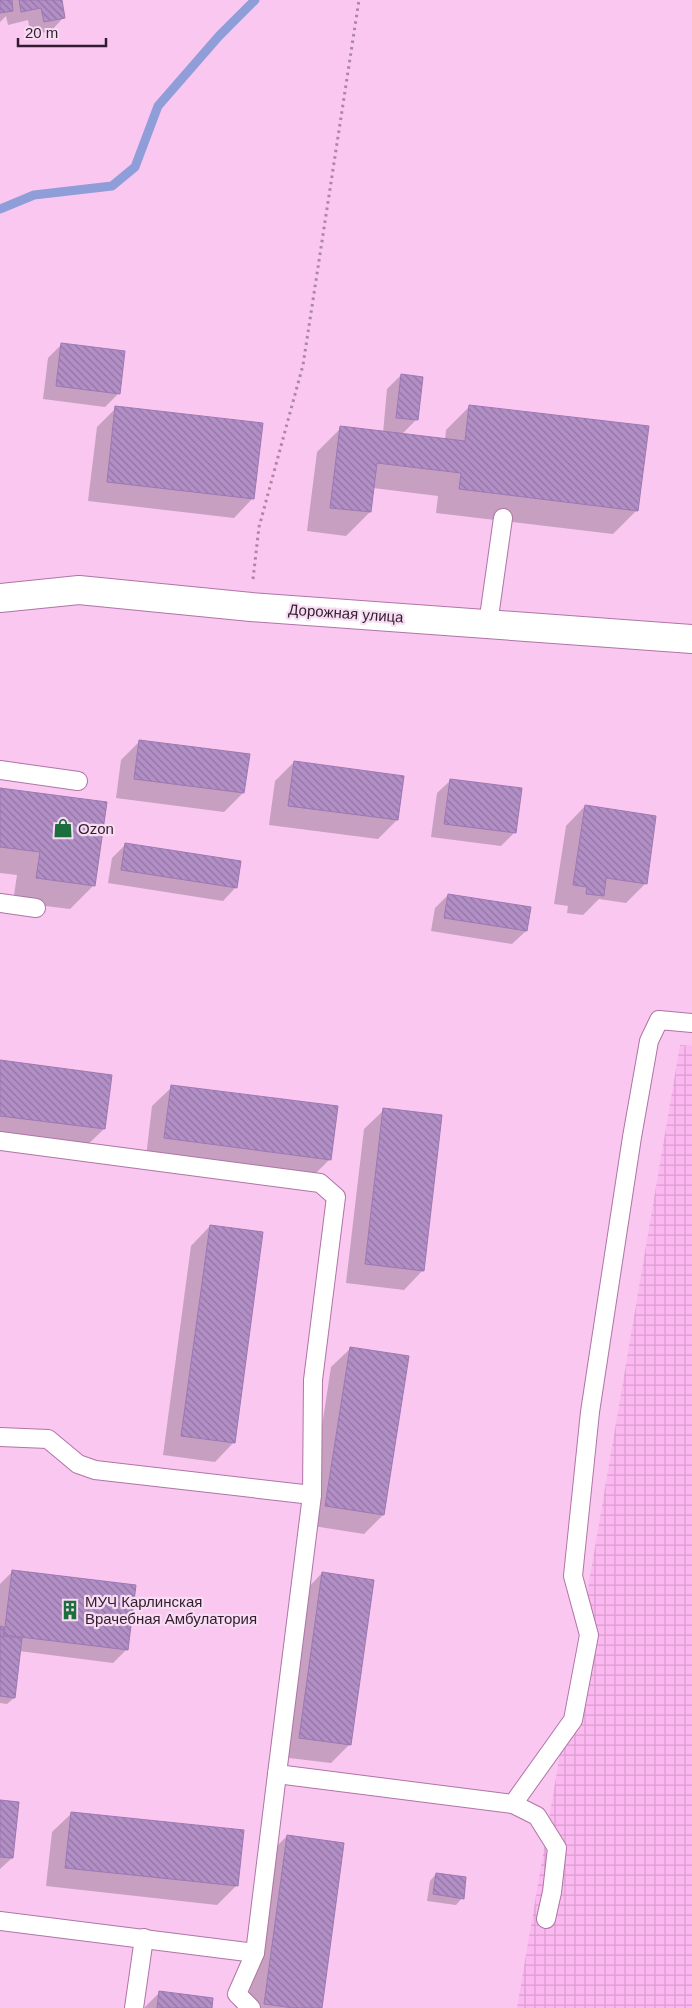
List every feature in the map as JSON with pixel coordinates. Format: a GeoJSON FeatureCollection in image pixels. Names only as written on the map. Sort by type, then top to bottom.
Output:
{"type":"FeatureCollection","features":[{"type":"Feature","properties":{"kind":"street","name":"Дорожная улица"},"geometry":{"type":"LineString","coordinates":[[0,598],[79,590],[251,606],[692,639]]}},
{"type":"Feature","properties":{"kind":"lane"},"geometry":{"type":"LineString","coordinates":[[488,624],[503,518]]}},
{"type":"Feature","properties":{"kind":"lane"},"geometry":{"type":"LineString","coordinates":[[0,770],[78,781]]}},
{"type":"Feature","properties":{"kind":"lane"},"geometry":{"type":"LineString","coordinates":[[0,903],[36,908]]}},
{"type":"Feature","properties":{"kind":"lane"},"geometry":{"type":"LineString","coordinates":[[514,1804],[573,1720],[589,1635],[574,1576],[577,1537],[590,1412],[632,1137],[649,1041],[659,1020],[692,1024]]}},
{"type":"Feature","properties":{"kind":"lane"},"geometry":{"type":"LineString","coordinates":[[0,1141],[320,1183],[336,1197],[313,1380],[312,1496],[255,1953],[237,1994],[251,2008]]}},
{"type":"Feature","properties":{"kind":"lane"},"geometry":{"type":"LineString","coordinates":[[0,1438],[48,1439],[78,1464],[95,1470],[312,1496]]}},
{"type":"Feature","properties":{"kind":"lane"},"geometry":{"type":"LineString","coordinates":[[277,1774],[514,1804],[537,1816],[557,1848],[552,1892],[546,1919]]}},
{"type":"Feature","properties":{"kind":"lane"},"geometry":{"type":"LineString","coordinates":[[0,1921],[255,1953]]}},
{"type":"Feature","properties":{"kind":"lane"},"geometry":{"type":"LineString","coordinates":[[134,2008],[144,1938]]}},
{"type":"Feature","properties":{"kind":"path"},"geometry":{"type":"LineString","coordinates":[[251,606],[259,527],[303,364],[359,0]]}},
{"type":"Feature","properties":{"kind":"shaded area"},"geometry":{"type":"Polygon","coordinates":[[[680,1045],[692,1046],[692,2008],[517,2008],[680,1045]]]}},
{"type":"Feature","properties":{"kind":"building"},"geometry":{"type":"Polygon","coordinates":[[[0,0],[12,0],[13,11],[0,13],[0,0]]]}},
{"type":"Feature","properties":{"kind":"building"},"geometry":{"type":"Polygon","coordinates":[[[19,0],[62,0],[65,18],[44,22],[41,8],[21,12],[19,0]]]}},
{"type":"Feature","properties":{"kind":"building"},"geometry":{"type":"Polygon","coordinates":[[[61,343],[125,351],[120,394],[56,386],[61,343]]]}},
{"type":"Feature","properties":{"kind":"building"},"geometry":{"type":"Polygon","coordinates":[[[401,374],[423,377],[418,420],[396,418],[401,374]]]}},
{"type":"Feature","properties":{"kind":"building"},"geometry":{"type":"Polygon","coordinates":[[[469,405],[649,426],[638,511],[459,489],[461,473],[377,463],[371,512],[330,508],[340,426],[465,441],[469,405]]]}},
{"type":"Feature","properties":{"kind":"building"},"geometry":{"type":"Polygon","coordinates":[[[115,406],[263,423],[254,499],[107,482],[115,406]]]}},
{"type":"Feature","properties":{"kind":"building"},"geometry":{"type":"Polygon","coordinates":[[[139,740],[250,754],[244,793],[134,779],[139,740]]]}},
{"type":"Feature","properties":{"kind":"building"},"geometry":{"type":"Polygon","coordinates":[[[294,761],[404,776],[398,820],[288,806],[294,761]]]}},
{"type":"Feature","properties":{"kind":"building"},"geometry":{"type":"Polygon","coordinates":[[[450,779],[522,788],[516,833],[444,824],[450,779]]]}},
{"type":"Feature","properties":{"kind":"building"},"geometry":{"type":"Polygon","coordinates":[[[0,788],[107,802],[95,886],[36,878],[40,852],[0,847],[0,788]]]}},
{"type":"Feature","properties":{"kind":"building"},"geometry":{"type":"Polygon","coordinates":[[[585,805],[656,816],[647,884],[606,878],[604,896],[586,894],[587,887],[573,885],[585,805]]]}},
{"type":"Feature","properties":{"kind":"building"},"geometry":{"type":"Polygon","coordinates":[[[125,843],[241,861],[237,888],[121,870],[125,843]]]}},
{"type":"Feature","properties":{"kind":"building"},"geometry":{"type":"Polygon","coordinates":[[[448,894],[531,907],[527,931],[444,918],[448,894]]]}},
{"type":"Feature","properties":{"kind":"building"},"geometry":{"type":"Polygon","coordinates":[[[0,1060],[112,1075],[105,1129],[0,1116],[0,1060]]]}},
{"type":"Feature","properties":{"kind":"building"},"geometry":{"type":"Polygon","coordinates":[[[171,1085],[338,1106],[331,1160],[164,1138],[171,1085]]]}},
{"type":"Feature","properties":{"kind":"building"},"geometry":{"type":"Polygon","coordinates":[[[383,1108],[442,1115],[424,1271],[365,1264],[383,1108]]]}},
{"type":"Feature","properties":{"kind":"building"},"geometry":{"type":"Polygon","coordinates":[[[210,1225],[263,1232],[235,1443],[181,1436],[210,1225]]]}},
{"type":"Feature","properties":{"kind":"building"},"geometry":{"type":"Polygon","coordinates":[[[350,1347],[409,1356],[384,1515],[325,1506],[350,1347]]]}},
{"type":"Feature","properties":{"kind":"building","name":"МУЧ Карлинская Врачебная Амбулатория"},"geometry":{"type":"Polygon","coordinates":[[[12,1570],[136,1585],[128,1650],[4,1635],[12,1570]]]}},
{"type":"Feature","properties":{"kind":"building"},"geometry":{"type":"Polygon","coordinates":[[[322,1572],[374,1580],[351,1745],[299,1738],[322,1572]]]}},
{"type":"Feature","properties":{"kind":"building"},"geometry":{"type":"Polygon","coordinates":[[[0,1626],[4,1627],[3,1636],[22,1638],[15,1698],[0,1696],[0,1626]]]}},
{"type":"Feature","properties":{"kind":"building"},"geometry":{"type":"Polygon","coordinates":[[[0,1800],[19,1802],[13,1858],[0,1857],[0,1800]]]}},
{"type":"Feature","properties":{"kind":"building"},"geometry":{"type":"Polygon","coordinates":[[[71,1812],[244,1830],[238,1886],[65,1868],[71,1812]]]}},
{"type":"Feature","properties":{"kind":"building"},"geometry":{"type":"Polygon","coordinates":[[[287,1835],[344,1843],[322,2008],[294,2008],[264,2004],[287,1835]]]}},
{"type":"Feature","properties":{"kind":"building"},"geometry":{"type":"Polygon","coordinates":[[[436,1873],[466,1877],[464,1899],[433,1894],[436,1873]]]}},
{"type":"Feature","properties":{"kind":"building"},"geometry":{"type":"Polygon","coordinates":[[[159,1991],[213,1998],[212,2008],[157,2008],[159,1991]]]}},
{"type":"Feature","properties":{"kind":"waterway"},"geometry":{"type":"LineString","coordinates":[[0,209],[34,195],[112,186],[135,167],[158,106],[219,36],[255,0]]}},
{"type":"Feature","properties":{"kind":"place","name":"Ozon"},"geometry":{"type":"Point","coordinates":[63,828]}},
{"type":"Feature","properties":{"kind":"place","name":"МУЧ Карлинская Врачебная Амбулатория"},"geometry":{"type":"Point","coordinates":[70,1610]}}]}
